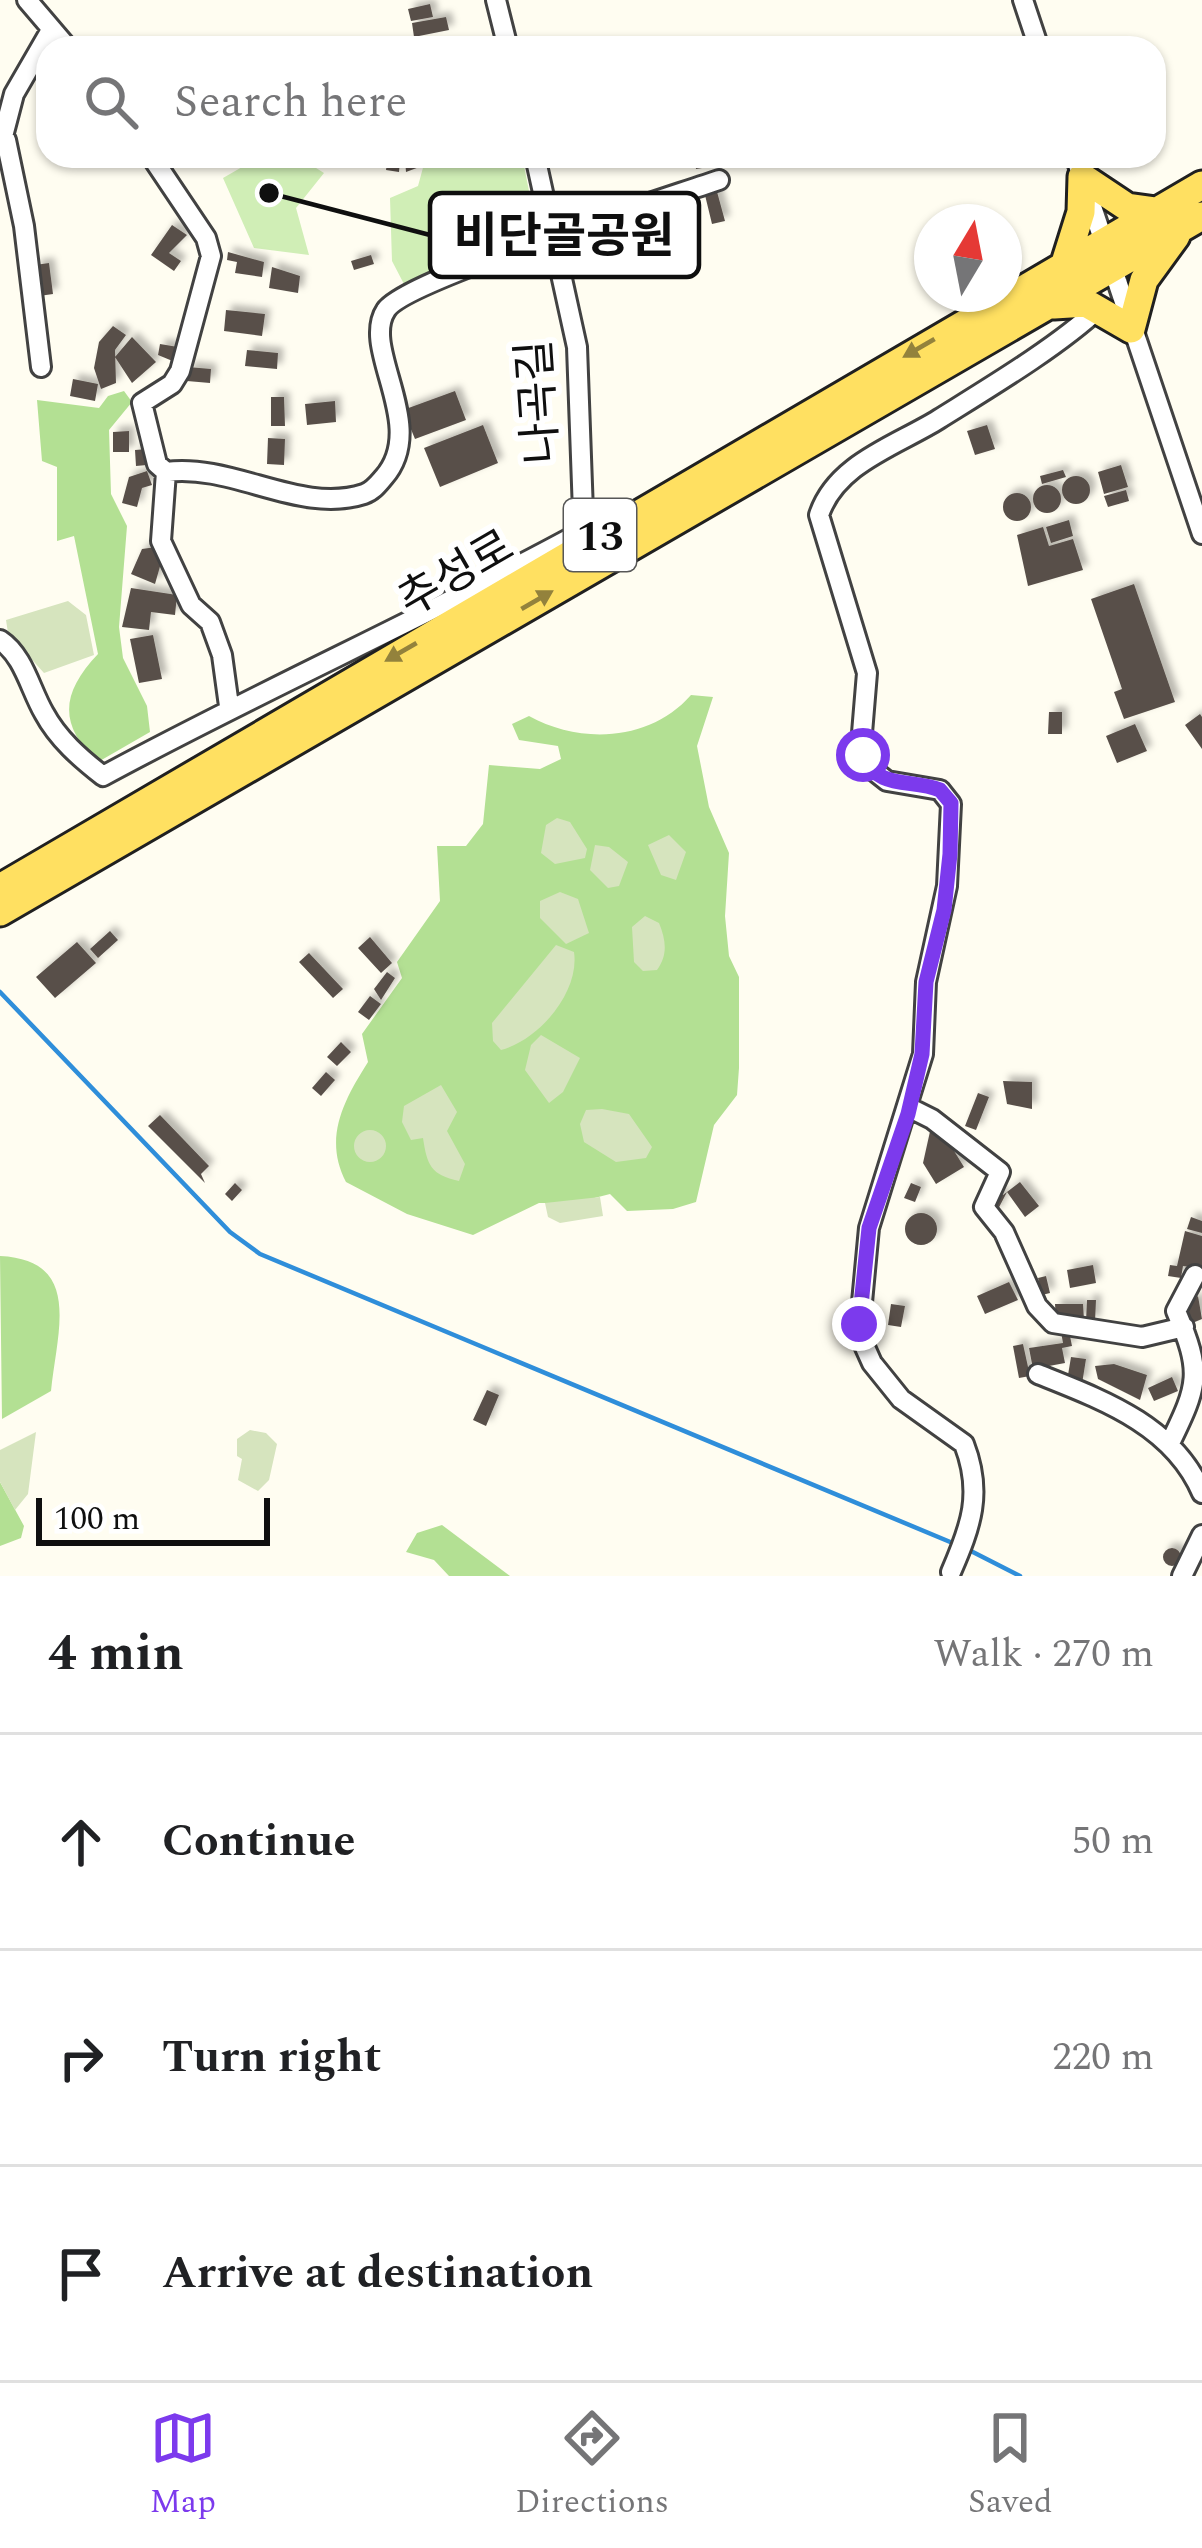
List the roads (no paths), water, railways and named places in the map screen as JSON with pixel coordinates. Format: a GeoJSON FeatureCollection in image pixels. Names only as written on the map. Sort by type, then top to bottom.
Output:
{"type":"FeatureCollection","features":[{"type":"Feature","properties":{"kind":"main road"},"geometry":{"type":"LineString","coordinates":[[1065,263],[1081,212],[1078,168]]}},
{"type":"Feature","properties":{"kind":"main road"},"geometry":{"type":"LineString","coordinates":[[1079,168],[1127,207],[1156,211]]}},
{"type":"Feature","properties":{"kind":"main road","name":"추성로"},"geometry":{"type":"LineString","coordinates":[[0,912],[1042,306],[1156,211],[1202,185]]}},
{"type":"Feature","properties":{"kind":"main road"},"geometry":{"type":"LineString","coordinates":[[1042,306],[1086,303],[1131,329],[1144,280],[1192,222]]}},
{"type":"Feature","properties":{"kind":"main road","name":"추성로"},"geometry":{"type":"LineString","coordinates":[[0,888],[1065,263],[1108,255],[1192,222]]}},
{"type":"Feature","properties":{"kind":"street"},"geometry":{"type":"LineString","coordinates":[[27,0],[57,36]]}},
{"type":"Feature","properties":{"kind":"street"},"geometry":{"type":"LineString","coordinates":[[496,0],[505,36]]}},
{"type":"Feature","properties":{"kind":"street"},"geometry":{"type":"LineString","coordinates":[[1023,0],[1035,36]]}},
{"type":"Feature","properties":{"kind":"street"},"geometry":{"type":"LineString","coordinates":[[48,36],[51,30]]}},
{"type":"Feature","properties":{"kind":"street"},"geometry":{"type":"LineString","coordinates":[[36,56],[14,94],[3,143],[24,226],[41,367]]}},
{"type":"Feature","properties":{"kind":"street"},"geometry":{"type":"LineString","coordinates":[[159,168],[206,238],[211,256],[180,371],[172,384],[142,404],[157,464],[166,472]]}},
{"type":"Feature","properties":{"kind":"street","name":"나곡길"},"geometry":{"type":"LineString","coordinates":[[0,640],[28,677],[44,714],[73,752],[103,776],[229,706],[462,597],[578,534],[583,512],[577,347],[538,168]]}},
{"type":"Feature","properties":{"kind":"street"},"geometry":{"type":"LineString","coordinates":[[1078,168],[1202,534]]}},
{"type":"Feature","properties":{"kind":"street"},"geometry":{"type":"LineString","coordinates":[[166,472],[197,467],[330,501],[370,493],[390,470],[403,436],[382,313],[404,294],[719,180]]}},
{"type":"Feature","properties":{"kind":"street"},"geometry":{"type":"LineString","coordinates":[[954,1567],[970,1535],[976,1496],[964,1444],[902,1399],[872,1363],[859,1334],[869,1228],[910,1108],[922,1054],[926,982],[947,886],[951,803],[940,790],[887,781],[868,766],[861,745],[867,673],[818,515],[834,491],[878,448],[937,421],[1081,326],[1099,308]]}},
{"type":"Feature","properties":{"kind":"street"},"geometry":{"type":"LineString","coordinates":[[166,472],[161,541],[191,605],[210,622],[222,655],[229,706]]}},
{"type":"Feature","properties":{"kind":"street"},"geometry":{"type":"LineString","coordinates":[[910,1108],[932,1119],[1000,1172],[984,1207],[1004,1232],[1037,1306],[1053,1323],[1142,1337],[1184,1327]]}},
{"type":"Feature","properties":{"kind":"street"},"geometry":{"type":"LineString","coordinates":[[1170,1443],[1198,1371],[1176,1311],[1195,1275]]}},
{"type":"Feature","properties":{"kind":"street"},"geometry":{"type":"LineString","coordinates":[[1038,1374],[1103,1402],[1195,1461],[1202,1493]]}},
{"type":"Feature","properties":{"kind":"street"},"geometry":{"type":"LineString","coordinates":[[1182,1576],[1202,1535]]}},
{"type":"Feature","properties":{"kind":"waterway"},"geometry":{"type":"LineString","coordinates":[[0,992],[230,1232],[260,1254],[955,1544]]}},
{"type":"Feature","properties":{"kind":"waterway"},"geometry":{"type":"LineString","coordinates":[[965,1548],[1020,1576]]}},
{"type":"Feature","properties":{"kind":"place","name":"비단골공원"},"geometry":{"type":"Point","coordinates":[269,193]}}]}
